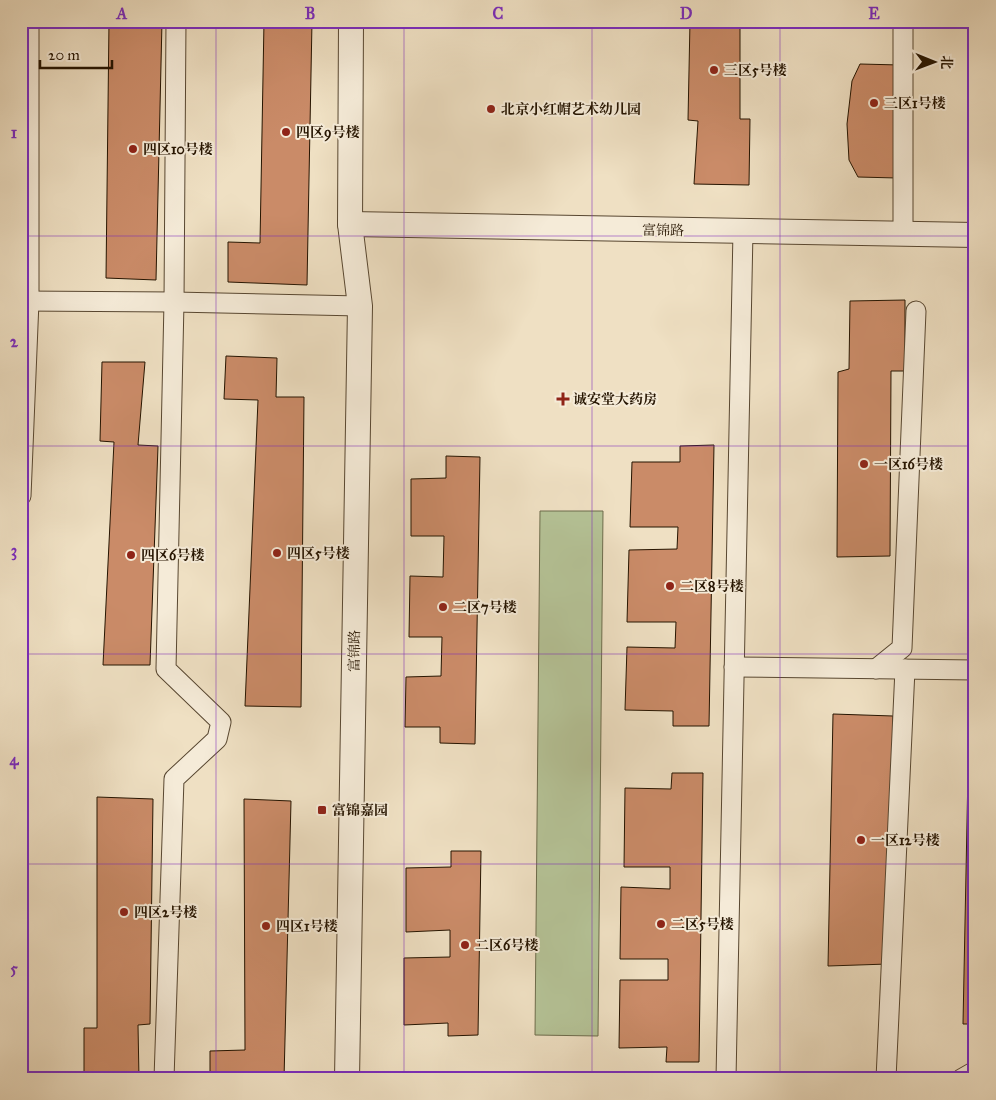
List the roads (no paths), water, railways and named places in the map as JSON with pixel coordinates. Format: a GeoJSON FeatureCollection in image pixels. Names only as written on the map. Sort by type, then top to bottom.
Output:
{"type":"FeatureCollection","features":[{"type":"Feature","properties":{"kind":"street"},"geometry":{"type":"LineString","coordinates":[[21,496],[29,21]]}},
{"type":"Feature","properties":{"kind":"street"},"geometry":{"type":"LineString","coordinates":[[164,1079],[174,779],[217,738],[221,722],[166,668],[174,302],[176,21]]}},
{"type":"Feature","properties":{"kind":"street","name":"富锦路"},"geometry":{"type":"LineString","coordinates":[[347,1079],[360,306],[350,224],[351,21]]}},
{"type":"Feature","properties":{"kind":"street"},"geometry":{"type":"LineString","coordinates":[[903,21],[903,234]]}},
{"type":"Feature","properties":{"kind":"street","name":"富锦路"},"geometry":{"type":"LineString","coordinates":[[350,224],[975,235]]}},
{"type":"Feature","properties":{"kind":"street"},"geometry":{"type":"LineString","coordinates":[[726,1079],[743,231]]}},
{"type":"Feature","properties":{"kind":"street"},"geometry":{"type":"LineString","coordinates":[[25,301],[360,306]]}},
{"type":"Feature","properties":{"kind":"street"},"geometry":{"type":"LineString","coordinates":[[876,669],[902,648],[916,311]]}},
{"type":"Feature","properties":{"kind":"street"},"geometry":{"type":"LineString","coordinates":[[734,667],[975,670]]}},
{"type":"Feature","properties":{"kind":"street"},"geometry":{"type":"LineString","coordinates":[[886,1079],[904,669]]}},
{"type":"Feature","properties":{"kind":"street"},"geometry":{"type":"LineString","coordinates":[[961,1079],[975,1071]]}},
{"type":"Feature","properties":{"kind":"place","name":"三区5号楼"},"geometry":{"type":"Point","coordinates":[714,70]}},
{"type":"Feature","properties":{"kind":"place","name":"三区1号楼"},"geometry":{"type":"Point","coordinates":[874,103]}},
{"type":"Feature","properties":{"kind":"place","name":"北京小红帽艺术幼儿园"},"geometry":{"type":"Point","coordinates":[491,109]}},
{"type":"Feature","properties":{"kind":"place","name":"四区9号楼"},"geometry":{"type":"Point","coordinates":[286,132]}},
{"type":"Feature","properties":{"kind":"place","name":"四区10号楼"},"geometry":{"type":"Point","coordinates":[133,149]}},
{"type":"Feature","properties":{"kind":"place","name":"诚安堂大药房"},"geometry":{"type":"Point","coordinates":[563,399]}},
{"type":"Feature","properties":{"kind":"place","name":"一区16号楼"},"geometry":{"type":"Point","coordinates":[864,464]}},
{"type":"Feature","properties":{"kind":"place","name":"四区5号楼"},"geometry":{"type":"Point","coordinates":[277,553]}},
{"type":"Feature","properties":{"kind":"place","name":"四区6号楼"},"geometry":{"type":"Point","coordinates":[131,555]}},
{"type":"Feature","properties":{"kind":"place","name":"二区8号楼"},"geometry":{"type":"Point","coordinates":[670,586]}},
{"type":"Feature","properties":{"kind":"place","name":"二区7号楼"},"geometry":{"type":"Point","coordinates":[443,607]}},
{"type":"Feature","properties":{"kind":"place","name":"富锦嘉园"},"geometry":{"type":"Point","coordinates":[322,810]}},
{"type":"Feature","properties":{"kind":"place","name":"一区12号楼"},"geometry":{"type":"Point","coordinates":[861,840]}},
{"type":"Feature","properties":{"kind":"place","name":"四区2号楼"},"geometry":{"type":"Point","coordinates":[124,912]}},
{"type":"Feature","properties":{"kind":"place","name":"二区5号楼"},"geometry":{"type":"Point","coordinates":[661,924]}},
{"type":"Feature","properties":{"kind":"place","name":"四区1号楼"},"geometry":{"type":"Point","coordinates":[266,926]}},
{"type":"Feature","properties":{"kind":"place","name":"二区6号楼"},"geometry":{"type":"Point","coordinates":[465,945]}}]}
